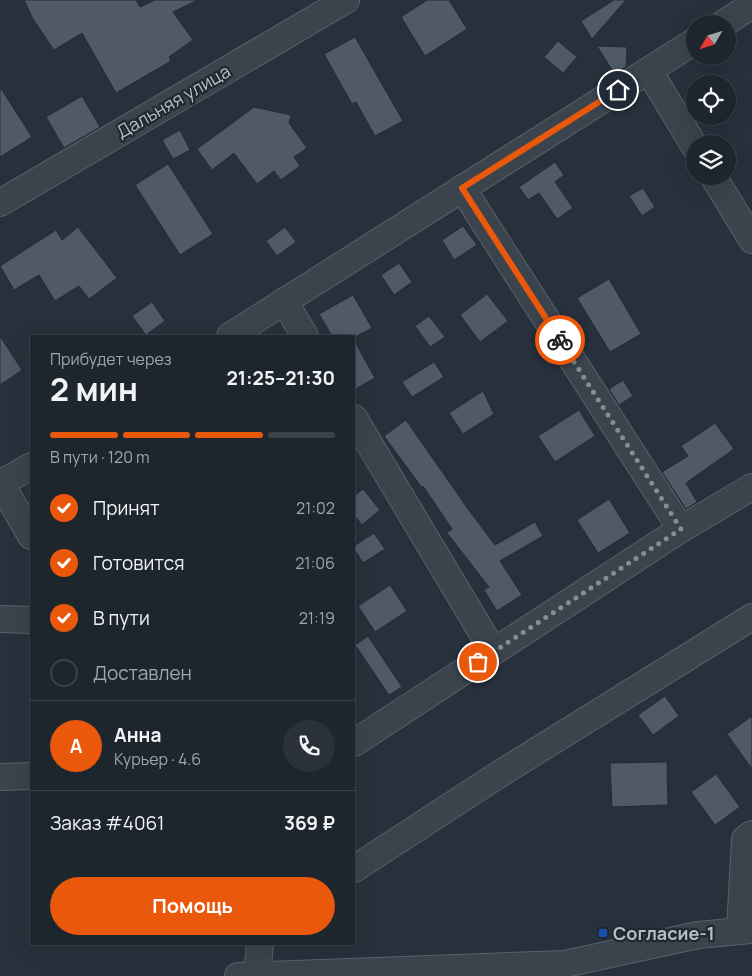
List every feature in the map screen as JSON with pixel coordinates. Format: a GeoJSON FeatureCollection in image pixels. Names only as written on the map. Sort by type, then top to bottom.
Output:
{"type":"FeatureCollection","features":[{"type":"Feature","properties":{"kind":"street","name":"Дальняя улица"},"geometry":{"type":"LineString","coordinates":[[0,203],[346,0]]}},
{"type":"Feature","properties":{"kind":"street"},"geometry":{"type":"LineString","coordinates":[[736,15],[752,5]]}},
{"type":"Feature","properties":{"kind":"street"},"geometry":{"type":"LineString","coordinates":[[232,335],[686,47]]}},
{"type":"Feature","properties":{"kind":"street"},"geometry":{"type":"LineString","coordinates":[[649,71],[688,135]]}},
{"type":"Feature","properties":{"kind":"street"},"geometry":{"type":"LineString","coordinates":[[718,185],[752,240]]}},
{"type":"Feature","properties":{"kind":"street"},"geometry":{"type":"LineString","coordinates":[[462,188],[681,529]]}},
{"type":"Feature","properties":{"kind":"street"},"geometry":{"type":"LineString","coordinates":[[284,301],[304,335]]}},
{"type":"Feature","properties":{"kind":"street"},"geometry":{"type":"LineString","coordinates":[[355,420],[493,651]]}},
{"type":"Feature","properties":{"kind":"street"},"geometry":{"type":"LineString","coordinates":[[30,467],[1,485],[30,534]]}},
{"type":"Feature","properties":{"kind":"street"},"geometry":{"type":"LineString","coordinates":[[355,742],[681,529],[752,486]]}},
{"type":"Feature","properties":{"kind":"street"},"geometry":{"type":"LineString","coordinates":[[355,868],[506,770],[752,617]]}},
{"type":"Feature","properties":{"kind":"street"},"geometry":{"type":"LineString","coordinates":[[0,619],[30,620]]}},
{"type":"Feature","properties":{"kind":"street"},"geometry":{"type":"LineString","coordinates":[[0,777],[30,776]]}},
{"type":"Feature","properties":{"kind":"street"},"geometry":{"type":"LineString","coordinates":[[260,945],[248,976],[565,970],[698,935],[746,930],[745,839],[752,834]]}},
{"type":"Feature","properties":{"kind":"building"},"geometry":{"type":"Polygon","coordinates":[[[24,0],[136,0],[140,7],[155,0],[198,0],[173,12],[193,40],[169,57],[171,61],[116,93],[82,33],[54,50],[33,19],[24,0]]]}},
{"type":"Feature","properties":{"kind":"building"},"geometry":{"type":"Polygon","coordinates":[[[427,0],[449,0],[467,29],[425,56],[401,17],[427,0]]]}},
{"type":"Feature","properties":{"kind":"building"},"geometry":{"type":"Polygon","coordinates":[[[614,0],[626,0],[592,39],[581,21],[614,0]]]}},
{"type":"Feature","properties":{"kind":"building"},"geometry":{"type":"Polygon","coordinates":[[[355,37],[403,121],[375,136],[356,102],[352,104],[324,54],[355,37]]]}},
{"type":"Feature","properties":{"kind":"building"},"geometry":{"type":"Polygon","coordinates":[[[558,41],[577,57],[563,73],[544,57],[558,41]]]}},
{"type":"Feature","properties":{"kind":"building"},"geometry":{"type":"Polygon","coordinates":[[[597,46],[627,47],[626,67],[614,73],[597,46]]]}},
{"type":"Feature","properties":{"kind":"building"},"geometry":{"type":"Polygon","coordinates":[[[0,87],[32,137],[0,157],[0,87]]]}},
{"type":"Feature","properties":{"kind":"building"},"geometry":{"type":"Polygon","coordinates":[[[82,96],[100,127],[64,148],[46,117],[82,96]]]}},
{"type":"Feature","properties":{"kind":"building"},"geometry":{"type":"Polygon","coordinates":[[[254,107],[291,115],[289,123],[307,148],[294,157],[300,166],[281,180],[274,171],[257,184],[234,153],[212,170],[197,149],[254,107]]]}},
{"type":"Feature","properties":{"kind":"building"},"geometry":{"type":"Polygon","coordinates":[[[180,130],[190,150],[173,159],[162,140],[180,130]]]}},
{"type":"Feature","properties":{"kind":"building"},"geometry":{"type":"Polygon","coordinates":[[[555,162],[564,175],[555,182],[573,208],[557,219],[539,193],[528,200],[519,187],[555,162]]]}},
{"type":"Feature","properties":{"kind":"building"},"geometry":{"type":"Polygon","coordinates":[[[168,164],[213,234],[180,255],[135,185],[168,164]]]}},
{"type":"Feature","properties":{"kind":"building"},"geometry":{"type":"Polygon","coordinates":[[[643,188],[655,207],[642,216],[629,196],[643,188]]]}},
{"type":"Feature","properties":{"kind":"building"},"geometry":{"type":"Polygon","coordinates":[[[463,226],[477,245],[454,260],[442,240],[463,226]]]}},
{"type":"Feature","properties":{"kind":"building"},"geometry":{"type":"Polygon","coordinates":[[[78,227],[117,278],[89,299],[79,286],[55,301],[39,275],[14,290],[0,266],[56,230],[62,240],[78,227]]]}},
{"type":"Feature","properties":{"kind":"building"},"geometry":{"type":"Polygon","coordinates":[[[285,227],[296,242],[277,256],[266,241],[285,227]]]}},
{"type":"Feature","properties":{"kind":"building"},"geometry":{"type":"Polygon","coordinates":[[[399,263],[412,282],[394,295],[381,275],[399,263]]]}},
{"type":"Feature","properties":{"kind":"building"},"geometry":{"type":"Polygon","coordinates":[[[609,279],[641,334],[610,352],[577,298],[609,279]]]}},
{"type":"Feature","properties":{"kind":"building"},"geometry":{"type":"Polygon","coordinates":[[[487,294],[508,321],[480,342],[460,315],[487,294]]]}},
{"type":"Feature","properties":{"kind":"building"},"geometry":{"type":"Polygon","coordinates":[[[353,295],[372,328],[357,336],[331,335],[319,314],[353,295]]]}},
{"type":"Feature","properties":{"kind":"building"},"geometry":{"type":"Polygon","coordinates":[[[152,302],[165,321],[146,335],[132,316],[152,302]]]}},
{"type":"Feature","properties":{"kind":"building"},"geometry":{"type":"Polygon","coordinates":[[[429,316],[445,337],[430,347],[415,326],[429,316]]]}},
{"type":"Feature","properties":{"kind":"building"},"geometry":{"type":"Polygon","coordinates":[[[0,336],[22,370],[0,385],[0,336]]]}},
{"type":"Feature","properties":{"kind":"building"},"geometry":{"type":"Polygon","coordinates":[[[355,342],[375,378],[355,389],[355,342]]]}},
{"type":"Feature","properties":{"kind":"building"},"geometry":{"type":"Polygon","coordinates":[[[434,362],[444,377],[412,397],[402,382],[434,362]]]}},
{"type":"Feature","properties":{"kind":"building"},"geometry":{"type":"Polygon","coordinates":[[[623,380],[633,396],[619,405],[609,389],[623,380]]]}},
{"type":"Feature","properties":{"kind":"building"},"geometry":{"type":"Polygon","coordinates":[[[483,391],[494,414],[463,434],[449,413],[483,391]]]}},
{"type":"Feature","properties":{"kind":"building"},"geometry":{"type":"Polygon","coordinates":[[[579,410],[595,436],[555,462],[538,436],[579,410]]]}},
{"type":"Feature","properties":{"kind":"building"},"geometry":{"type":"Polygon","coordinates":[[[406,420],[495,545],[535,522],[543,536],[500,561],[522,595],[497,611],[484,590],[489,587],[447,533],[452,529],[423,486],[422,488],[384,436],[406,420]]]}},
{"type":"Feature","properties":{"kind":"building"},"geometry":{"type":"Polygon","coordinates":[[[715,423],[734,449],[686,483],[697,502],[686,509],[662,472],[688,456],[681,446],[715,423]]]}},
{"type":"Feature","properties":{"kind":"building"},"geometry":{"type":"Polygon","coordinates":[[[363,489],[380,510],[362,525],[355,516],[355,495],[363,489]]]}},
{"type":"Feature","properties":{"kind":"building"},"geometry":{"type":"Polygon","coordinates":[[[609,499],[630,533],[598,553],[577,520],[609,499]]]}},
{"type":"Feature","properties":{"kind":"building"},"geometry":{"type":"Polygon","coordinates":[[[374,533],[385,549],[363,563],[355,551],[355,545],[374,533]]]}},
{"type":"Feature","properties":{"kind":"building"},"geometry":{"type":"Polygon","coordinates":[[[390,585],[407,611],[375,632],[358,606],[390,585]]]}},
{"type":"Feature","properties":{"kind":"building"},"geometry":{"type":"Polygon","coordinates":[[[368,636],[402,687],[389,695],[355,645],[368,636]]]}},
{"type":"Feature","properties":{"kind":"building"},"geometry":{"type":"Polygon","coordinates":[[[665,696],[679,716],[653,735],[638,715],[665,696]]]}},
{"type":"Feature","properties":{"kind":"building"},"geometry":{"type":"Polygon","coordinates":[[[752,716],[752,769],[727,734],[752,716]]]}},
{"type":"Feature","properties":{"kind":"building"},"geometry":{"type":"Polygon","coordinates":[[[667,762],[668,805],[612,807],[610,763],[667,762]]]}},
{"type":"Feature","properties":{"kind":"building"},"geometry":{"type":"Polygon","coordinates":[[[716,774],[740,807],[715,825],[691,792],[716,774]]]}},
{"type":"Feature","properties":{"kind":"way so far"},"geometry":{"type":"LineString","coordinates":[[478,662],[681,529],[560,340]]}},
{"type":"Feature","properties":{"kind":"place","name":"Согласие-1"},"geometry":{"type":"Point","coordinates":[603,933]}},
{"type":"Feature","properties":{"kind":"route"},"geometry":{"type":"LineString","coordinates":[[560,340],[462,188],[618,90]]}}]}
